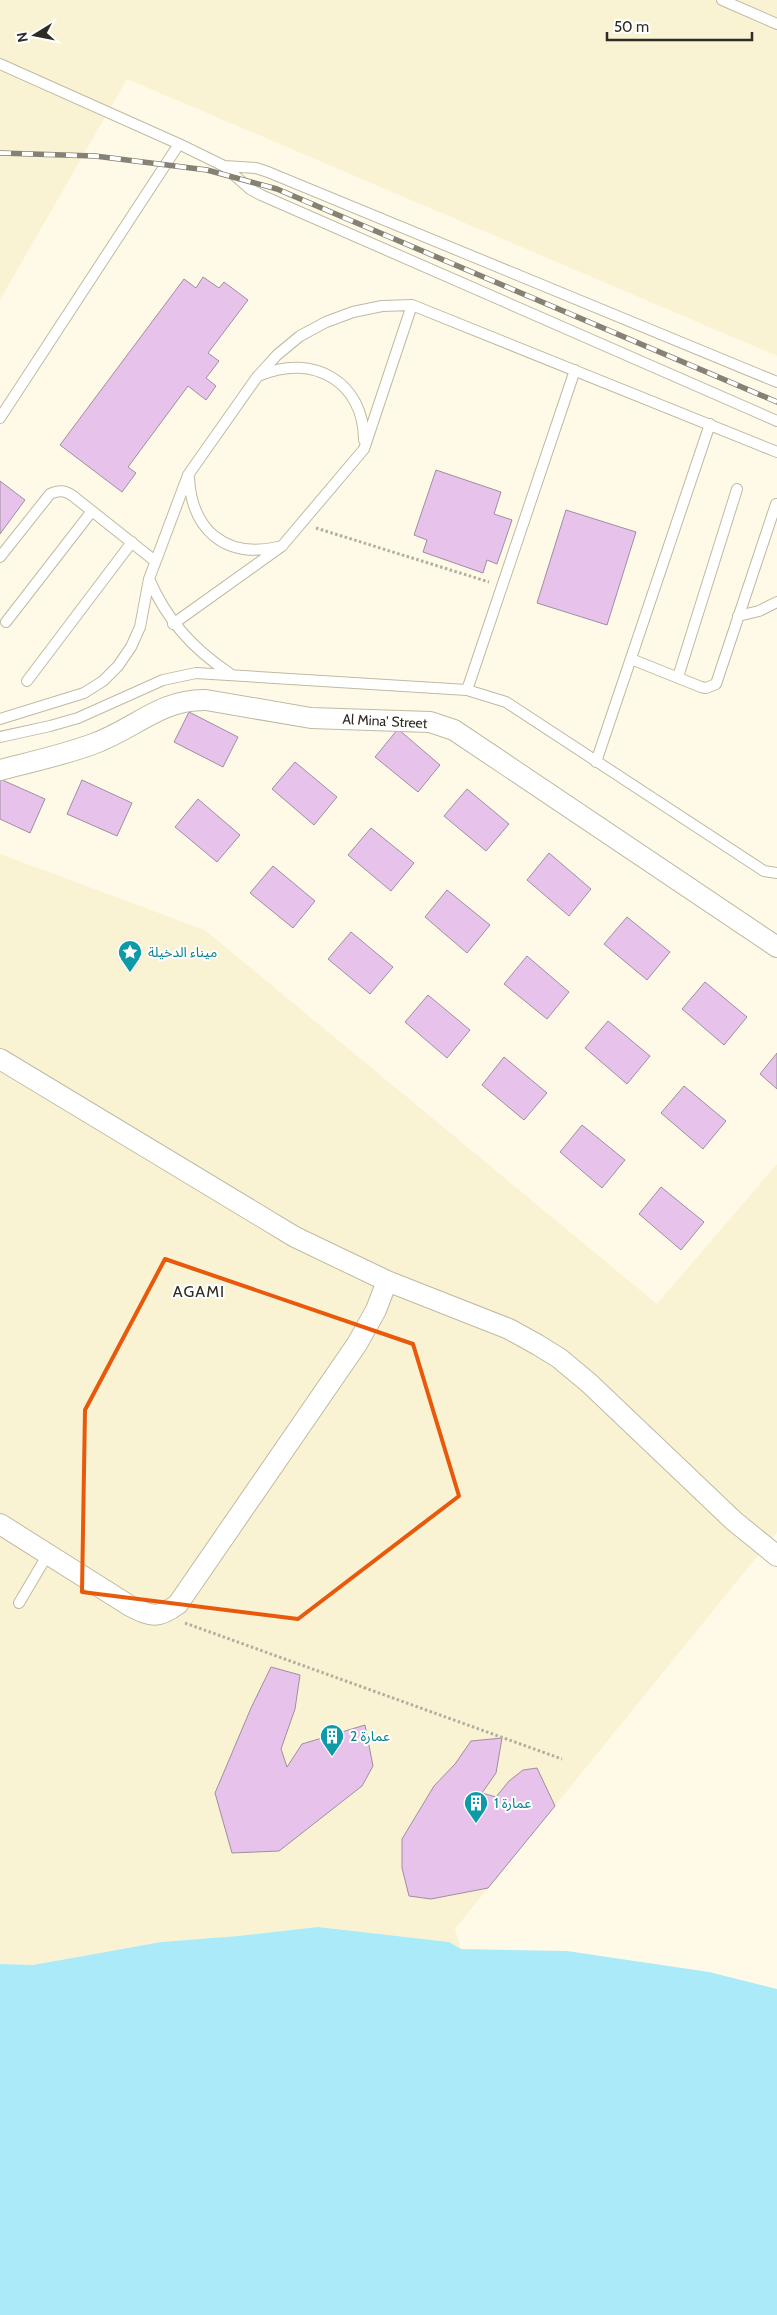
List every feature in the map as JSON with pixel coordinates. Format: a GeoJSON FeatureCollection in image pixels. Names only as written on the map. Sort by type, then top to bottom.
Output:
{"type":"FeatureCollection","features":[{"type":"Feature","properties":{"kind":"street","name":"Al Mina' Street"},"geometry":{"type":"LineString","coordinates":[[0,770],[92,745],[113,736],[167,706],[193,700],[206,700],[312,718],[430,722],[454,730],[476,744],[777,947]]}},
{"type":"Feature","properties":{"kind":"street"},"geometry":{"type":"LineString","coordinates":[[0,1059],[288,1232],[387,1281],[509,1329],[559,1358],[589,1383],[734,1521],[772,1552]]}},
{"type":"Feature","properties":{"kind":"street"},"geometry":{"type":"LineString","coordinates":[[0,1524],[130,1606],[147,1615],[163,1615],[178,1604],[357,1344],[376,1310],[387,1281]]}},
{"type":"Feature","properties":{"kind":"lane"},"geometry":{"type":"LineString","coordinates":[[722,0],[777,24]]}},
{"type":"Feature","properties":{"kind":"lane"},"geometry":{"type":"LineString","coordinates":[[0,64],[224,166],[261,196],[777,421]]}},
{"type":"Feature","properties":{"kind":"lane"},"geometry":{"type":"LineString","coordinates":[[0,418],[179,144]]}},
{"type":"Feature","properties":{"kind":"lane"},"geometry":{"type":"LineString","coordinates":[[224,166],[256,168],[268,172],[777,382]]}},
{"type":"Feature","properties":{"kind":"lane"},"geometry":{"type":"LineString","coordinates":[[0,720],[84,693],[103,681],[118,666],[132,647],[140,627],[149,579],[188,475],[257,377],[277,355],[292,343],[326,322],[353,312],[382,306],[412,306],[777,452]]}},
{"type":"Feature","properties":{"kind":"lane"},"geometry":{"type":"LineString","coordinates":[[173,624],[282,546],[364,449],[412,306]]}},
{"type":"Feature","properties":{"kind":"lane"},"geometry":{"type":"LineString","coordinates":[[257,377],[278,368],[301,366],[323,372],[343,385],[357,404],[364,426],[364,449]]}},
{"type":"Feature","properties":{"kind":"lane"},"geometry":{"type":"LineString","coordinates":[[467,690],[575,370]]}},
{"type":"Feature","properties":{"kind":"lane"},"geometry":{"type":"LineString","coordinates":[[596,762],[710,424]]}},
{"type":"Feature","properties":{"kind":"lane"},"geometry":{"type":"LineString","coordinates":[[188,475],[190,498],[199,520],[215,537],[236,548],[259,551],[282,546]]}},
{"type":"Feature","properties":{"kind":"lane"},"geometry":{"type":"LineString","coordinates":[[678,677],[736,489]]}},
{"type":"Feature","properties":{"kind":"lane"},"geometry":{"type":"LineString","coordinates":[[0,557],[50,494],[58,490],[66,491],[156,561]]}},
{"type":"Feature","properties":{"kind":"lane"},"geometry":{"type":"LineString","coordinates":[[631,659],[706,688],[716,684],[776,504]]}},
{"type":"Feature","properties":{"kind":"lane"},"geometry":{"type":"LineString","coordinates":[[6,622],[92,511]]}},
{"type":"Feature","properties":{"kind":"lane"},"geometry":{"type":"LineString","coordinates":[[27,681],[132,542]]}},
{"type":"Feature","properties":{"kind":"lane"},"geometry":{"type":"LineString","coordinates":[[149,579],[159,602],[173,624],[209,660],[230,674]]}},
{"type":"Feature","properties":{"kind":"lane"},"geometry":{"type":"LineString","coordinates":[[738,616],[759,611],[777,602]]}},
{"type":"Feature","properties":{"kind":"lane"},"geometry":{"type":"LineString","coordinates":[[0,737],[78,718],[163,680],[196,673],[467,690],[506,702],[764,872],[777,873]]}},
{"type":"Feature","properties":{"kind":"lane"},"geometry":{"type":"LineString","coordinates":[[19,1603],[48,1554]]}},
{"type":"Feature","properties":{"kind":"path"},"geometry":{"type":"LineString","coordinates":[[301,524],[502,586]]}},
{"type":"Feature","properties":{"kind":"path"},"geometry":{"type":"LineString","coordinates":[[163,1615],[562,1759]]}},
{"type":"Feature","properties":{"kind":"highlighted area"},"geometry":{"type":"Polygon","coordinates":[[[165,1259],[413,1344],[459,1496],[298,1619],[82,1592],[85,1410],[165,1259]]]}},
{"type":"Feature","properties":{"kind":"shaded area"},"geometry":{"type":"Polygon","coordinates":[[[0,0],[777,0],[777,356],[127,79],[0,300],[0,0]]]}},
{"type":"Feature","properties":{"kind":"shaded area"},"geometry":{"type":"Polygon","coordinates":[[[0,854],[205,930],[657,1304],[777,1164],[777,1532],[455,1929],[461,1949],[449,1942],[318,1927],[161,1942],[33,1965],[0,1964],[0,854]]]}},
{"type":"Feature","properties":{"kind":"water"},"geometry":{"type":"Polygon","coordinates":[[[318,1927],[449,1942],[461,1949],[567,1951],[709,1972],[777,1989],[777,2315],[0,2315],[0,1964],[33,1965],[161,1942],[318,1927]]]}},
{"type":"Feature","properties":{"kind":"building"},"geometry":{"type":"Polygon","coordinates":[[[203,277],[219,288],[224,282],[248,300],[208,353],[219,361],[206,378],[216,386],[206,400],[188,386],[128,467],[136,473],[122,492],[60,445],[184,279],[196,288],[203,277]]]}},
{"type":"Feature","properties":{"kind":"building"},"geometry":{"type":"Polygon","coordinates":[[[436,470],[501,492],[494,514],[512,520],[497,564],[487,560],[483,573],[423,552],[427,540],[414,535],[436,470]]]}},
{"type":"Feature","properties":{"kind":"building"},"geometry":{"type":"Polygon","coordinates":[[[0,481],[25,500],[0,534],[0,481]]]}},
{"type":"Feature","properties":{"kind":"building"},"geometry":{"type":"Polygon","coordinates":[[[566,510],[636,532],[607,625],[537,603],[566,510]]]}},
{"type":"Feature","properties":{"kind":"building"},"geometry":{"type":"Polygon","coordinates":[[[189,712],[238,737],[223,767],[174,742],[189,712]]]}},
{"type":"Feature","properties":{"kind":"building"},"geometry":{"type":"Polygon","coordinates":[[[398,729],[440,765],[418,792],[375,757],[398,729]]]}},
{"type":"Feature","properties":{"kind":"building"},"geometry":{"type":"Polygon","coordinates":[[[295,762],[337,797],[314,825],[272,789],[295,762]]]}},
{"type":"Feature","properties":{"kind":"building"},"geometry":{"type":"Polygon","coordinates":[[[0,779],[45,799],[30,833],[0,819],[0,779]]]}},
{"type":"Feature","properties":{"kind":"building"},"geometry":{"type":"Polygon","coordinates":[[[82,780],[132,803],[117,836],[67,814],[82,780]]]}},
{"type":"Feature","properties":{"kind":"building"},"geometry":{"type":"Polygon","coordinates":[[[467,789],[509,824],[486,851],[444,816],[467,789]]]}},
{"type":"Feature","properties":{"kind":"building"},"geometry":{"type":"Polygon","coordinates":[[[198,799],[240,835],[217,862],[175,827],[198,799]]]}},
{"type":"Feature","properties":{"kind":"building"},"geometry":{"type":"Polygon","coordinates":[[[371,828],[414,863],[391,891],[348,855],[371,828]]]}},
{"type":"Feature","properties":{"kind":"building"},"geometry":{"type":"Polygon","coordinates":[[[549,853],[591,889],[569,916],[527,880],[549,853]]]}},
{"type":"Feature","properties":{"kind":"building"},"geometry":{"type":"Polygon","coordinates":[[[273,866],[315,901],[293,928],[250,893],[273,866]]]}},
{"type":"Feature","properties":{"kind":"building"},"geometry":{"type":"Polygon","coordinates":[[[447,890],[490,925],[467,953],[425,917],[447,890]]]}},
{"type":"Feature","properties":{"kind":"building"},"geometry":{"type":"Polygon","coordinates":[[[627,917],[670,952],[647,980],[604,944],[627,917]]]}},
{"type":"Feature","properties":{"kind":"building"},"geometry":{"type":"Polygon","coordinates":[[[351,932],[393,967],[370,994],[328,959],[351,932]]]}},
{"type":"Feature","properties":{"kind":"building"},"geometry":{"type":"Polygon","coordinates":[[[527,956],[569,992],[547,1019],[504,984],[527,956]]]}},
{"type":"Feature","properties":{"kind":"building"},"geometry":{"type":"Polygon","coordinates":[[[705,982],[747,1017],[724,1045],[682,1009],[705,982]]]}},
{"type":"Feature","properties":{"kind":"building"},"geometry":{"type":"Polygon","coordinates":[[[428,995],[470,1030],[447,1058],[405,1022],[428,995]]]}},
{"type":"Feature","properties":{"kind":"building"},"geometry":{"type":"Polygon","coordinates":[[[608,1021],[650,1056],[627,1084],[585,1048],[608,1021]]]}},
{"type":"Feature","properties":{"kind":"building"},"geometry":{"type":"Polygon","coordinates":[[[777,1053],[777,1089],[760,1074],[777,1053]]]}},
{"type":"Feature","properties":{"kind":"building"},"geometry":{"type":"Polygon","coordinates":[[[504,1057],[547,1093],[524,1120],[482,1085],[504,1057]]]}},
{"type":"Feature","properties":{"kind":"building"},"geometry":{"type":"Polygon","coordinates":[[[684,1086],[726,1121],[703,1149],[661,1113],[684,1086]]]}},
{"type":"Feature","properties":{"kind":"building"},"geometry":{"type":"Polygon","coordinates":[[[582,1125],[625,1160],[602,1188],[560,1152],[582,1125]]]}},
{"type":"Feature","properties":{"kind":"building"},"geometry":{"type":"Polygon","coordinates":[[[661,1187],[704,1222],[681,1250],[639,1214],[661,1187]]]}},
{"type":"Feature","properties":{"kind":"building","name":"عمارة 2"},"geometry":{"type":"Polygon","coordinates":[[[271,1667],[300,1675],[295,1709],[281,1749],[287,1767],[302,1744],[365,1725],[373,1766],[362,1786],[279,1851],[232,1853],[215,1793],[251,1708],[271,1667]]]}},
{"type":"Feature","properties":{"kind":"building","name":"عمارة 1"},"geometry":{"type":"Polygon","coordinates":[[[502,1738],[496,1773],[482,1793],[496,1797],[509,1781],[523,1770],[537,1768],[555,1806],[488,1888],[431,1899],[409,1896],[402,1868],[402,1839],[434,1786],[455,1764],[471,1741],[502,1738]]]}},
{"type":"Feature","properties":{"kind":"railway"},"geometry":{"type":"LineString","coordinates":[[0,153],[95,156],[207,170],[277,189],[777,402]]}},
{"type":"Feature","properties":{"kind":"place","name":"ميناء الدخيلة"},"geometry":{"type":"Point","coordinates":[130,973]}},
{"type":"Feature","properties":{"kind":"place","name":"عمارة 2"},"geometry":{"type":"Point","coordinates":[332,1757]}},
{"type":"Feature","properties":{"kind":"place","name":"عمارة 1"},"geometry":{"type":"Point","coordinates":[476,1824]}},
{"type":"Feature","properties":{"kind":"district","name":"AGAMI"},"geometry":{"type":"Point","coordinates":[199,1291]}}]}
